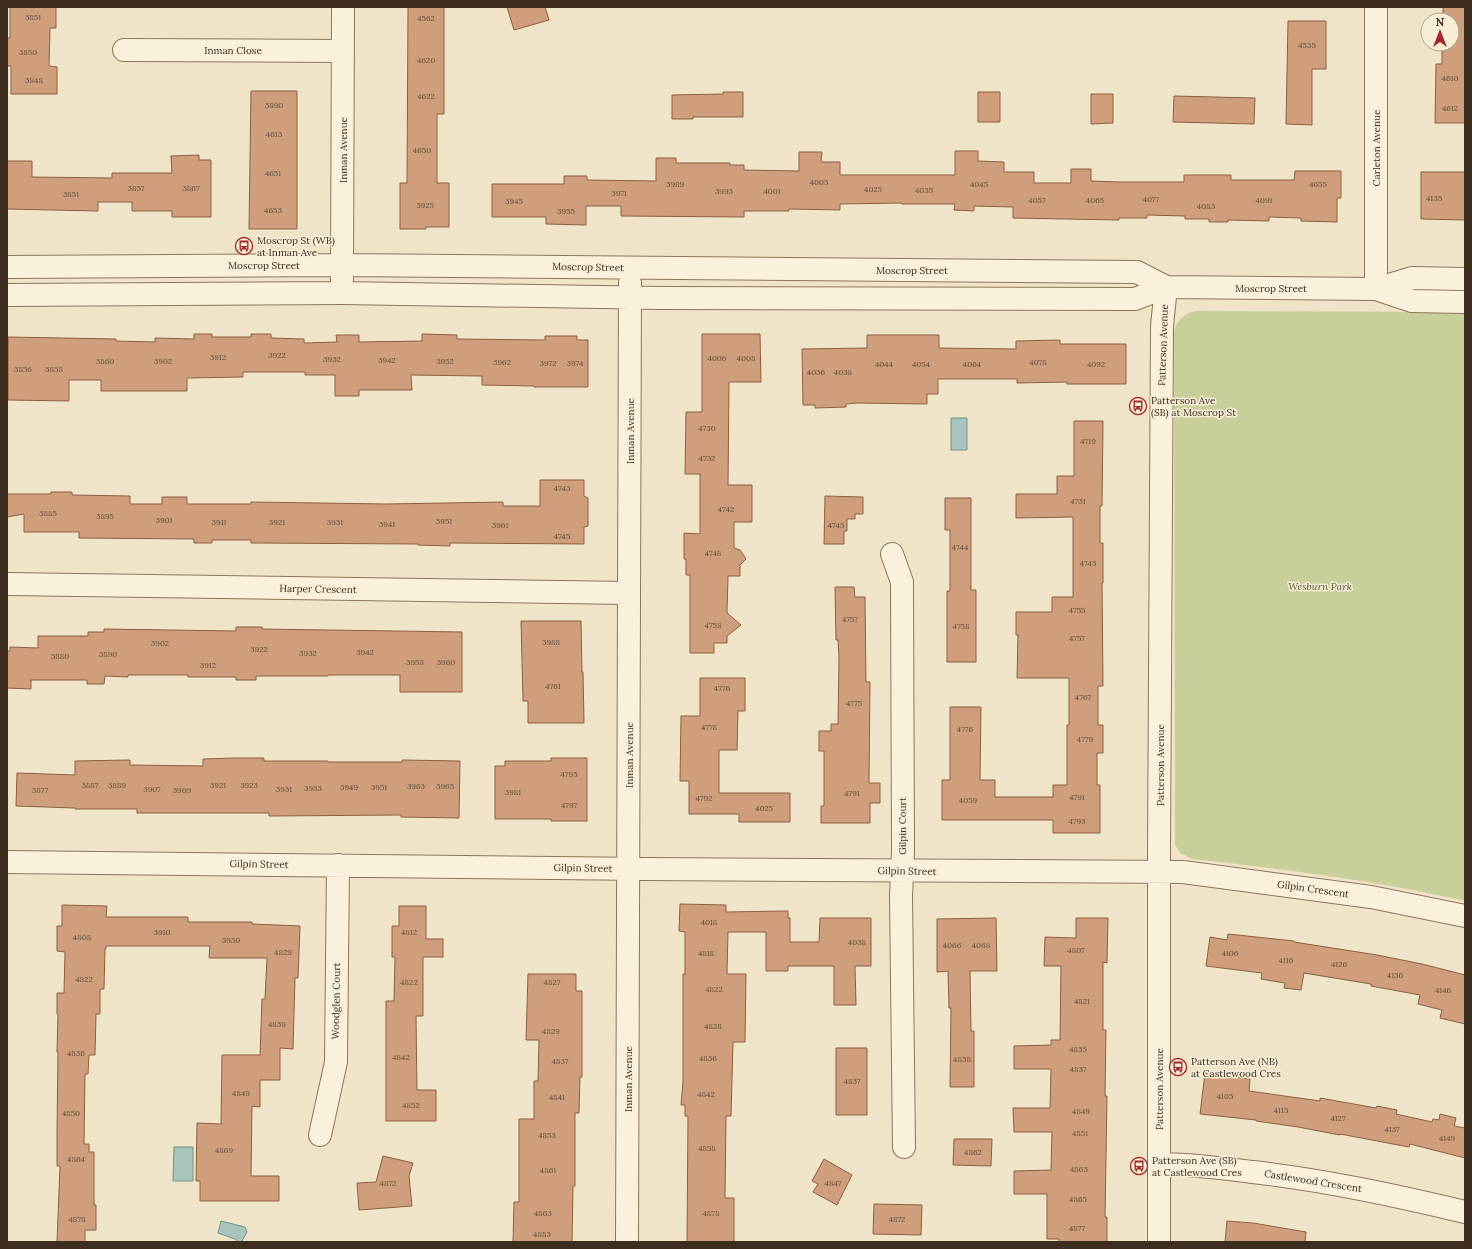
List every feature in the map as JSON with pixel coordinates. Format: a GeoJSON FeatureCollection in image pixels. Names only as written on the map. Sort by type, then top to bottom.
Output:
{"type":"FeatureCollection","features":[{"type":"Feature","properties":{"kind":"street","name":"Inman Avenue"},"geometry":{"type":"LineString","coordinates":[[342,7],[342,292]]}},
{"type":"Feature","properties":{"kind":"street","name":"Carleton Avenue"},"geometry":{"type":"LineString","coordinates":[[1376,7],[1376,289]]}},
{"type":"Feature","properties":{"kind":"street","name":"Inman Close"},"geometry":{"type":"LineString","coordinates":[[124,50],[343,51]]}},
{"type":"Feature","properties":{"kind":"street","name":"Moscrop Street"},"geometry":{"type":"LineString","coordinates":[[7,267],[342,265],[1137,272],[1166,287]]}},
{"type":"Feature","properties":{"kind":"street","name":"Inman Avenue"},"geometry":{"type":"LineString","coordinates":[[628,1242],[630,268]]}},
{"type":"Feature","properties":{"kind":"street","name":"Moscrop Street"},"geometry":{"type":"LineString","coordinates":[[7,295],[342,292],[629,298],[1135,299],[1166,287],[1376,289],[1412,278],[1465,279]]}},
{"type":"Feature","properties":{"kind":"street","name":"Patterson Avenue"},"geometry":{"type":"LineString","coordinates":[[1159,1242],[1162,333],[1166,287]]}},
{"type":"Feature","properties":{"kind":"street","name":"Moscrop Street"},"geometry":{"type":"LineString","coordinates":[[1376,289],[1412,301],[1465,302]]}},
{"type":"Feature","properties":{"kind":"street","name":"Gilpin Court"},"geometry":{"type":"LineString","coordinates":[[892,554],[902,582],[904,1147]]}},
{"type":"Feature","properties":{"kind":"street","name":"Harper Crescent"},"geometry":{"type":"LineString","coordinates":[[7,584],[629,593]]}},
{"type":"Feature","properties":{"kind":"street","name":"Gilpin Street"},"geometry":{"type":"LineString","coordinates":[[7,862],[629,869],[1100,872],[1160,871]]}},
{"type":"Feature","properties":{"kind":"street","name":"Woodglen Court"},"geometry":{"type":"LineString","coordinates":[[320,1135],[336,1062],[338,865]]}},
{"type":"Feature","properties":{"kind":"street","name":"Gilpin Crescent"},"geometry":{"type":"LineString","coordinates":[[1160,871],[1189,872],[1371,897],[1465,916]]}},
{"type":"Feature","properties":{"kind":"street","name":"Castlewood Crescent"},"geometry":{"type":"LineString","coordinates":[[1159,1164],[1189,1164],[1291,1176],[1378,1192],[1465,1212]]}},
{"type":"Feature","properties":{"kind":"green space","name":"Wesburn Park"},"geometry":{"type":"Polygon","coordinates":[[[1195,311],[1465,312],[1465,901],[1397,887],[1329,876],[1192,859],[1180,853],[1175,845],[1174,331],[1182,318],[1188,313],[1195,311]]]}},
{"type":"Feature","properties":{"kind":"water"},"geometry":{"type":"Polygon","coordinates":[[[951,418],[967,418],[967,450],[951,450],[951,418]]]}},
{"type":"Feature","properties":{"kind":"water"},"geometry":{"type":"Polygon","coordinates":[[[174,1147],[193,1147],[193,1181],[173,1181],[174,1147]]]}},
{"type":"Feature","properties":{"kind":"water"},"geometry":{"type":"Polygon","coordinates":[[[221,1221],[245,1227],[247,1232],[242,1241],[239,1242],[218,1233],[221,1221]]]}},
{"type":"Feature","properties":{"kind":"building"},"geometry":{"type":"Polygon","coordinates":[[[10,7],[56,7],[56,28],[50,28],[49,66],[57,67],[57,94],[11,94],[11,66],[7,66],[7,38],[10,38],[10,7]]]}},
{"type":"Feature","properties":{"kind":"building"},"geometry":{"type":"Polygon","coordinates":[[[408,7],[444,7],[444,114],[437,114],[437,183],[449,183],[449,227],[400,229],[400,183],[407,183],[408,7]]]}},
{"type":"Feature","properties":{"kind":"building"},"geometry":{"type":"Polygon","coordinates":[[[507,7],[545,7],[549,20],[514,30],[507,7]]]}},
{"type":"Feature","properties":{"kind":"building"},"geometry":{"type":"Polygon","coordinates":[[[1443,7],[1465,7],[1465,123],[1435,123],[1436,64],[1442,64],[1442,52],[1460,52],[1460,12],[1443,12],[1443,7]]]}},
{"type":"Feature","properties":{"kind":"building"},"geometry":{"type":"Polygon","coordinates":[[[1288,21],[1326,21],[1326,69],[1312,69],[1312,125],[1286,124],[1288,21]]]}},
{"type":"Feature","properties":{"kind":"building"},"geometry":{"type":"Polygon","coordinates":[[[251,91],[297,91],[297,229],[249,229],[251,91]]]}},
{"type":"Feature","properties":{"kind":"building"},"geometry":{"type":"Polygon","coordinates":[[[723,92],[743,92],[743,117],[693,117],[693,119],[672,119],[672,95],[723,94],[723,92]]]}},
{"type":"Feature","properties":{"kind":"building"},"geometry":{"type":"Polygon","coordinates":[[[978,92],[1000,92],[1000,122],[978,122],[978,92]]]}},
{"type":"Feature","properties":{"kind":"building"},"geometry":{"type":"Polygon","coordinates":[[[1091,94],[1113,94],[1113,123],[1091,124],[1091,94]]]}},
{"type":"Feature","properties":{"kind":"building"},"geometry":{"type":"Polygon","coordinates":[[[1174,96],[1255,98],[1254,124],[1173,122],[1174,96]]]}},
{"type":"Feature","properties":{"kind":"building"},"geometry":{"type":"Polygon","coordinates":[[[955,151],[978,151],[978,161],[1004,162],[1004,172],[1034,172],[1034,183],[1071,183],[1071,169],[1091,169],[1091,181],[1120,182],[1184,182],[1184,175],[1231,175],[1231,180],[1294,180],[1295,171],[1341,171],[1341,198],[1337,198],[1337,222],[1301,221],[1301,218],[1269,217],[1269,221],[1228,220],[1228,222],[1209,222],[1209,219],[1185,219],[1185,216],[1147,215],[1147,218],[1119,218],[1119,220],[1013,218],[1013,207],[974,206],[974,211],[954,210],[955,204],[902,203],[840,204],[840,210],[789,209],[789,211],[744,211],[744,217],[621,216],[621,206],[586,206],[586,225],[546,224],[546,217],[492,217],[492,184],[564,184],[564,176],[587,176],[587,180],[656,181],[656,158],[676,158],[676,163],[730,163],[730,165],[744,165],[744,170],[799,171],[799,152],[822,152],[821,162],[840,162],[840,175],[955,175],[955,151]]]}},
{"type":"Feature","properties":{"kind":"building"},"geometry":{"type":"Polygon","coordinates":[[[199,155],[199,160],[211,160],[211,217],[172,217],[172,211],[132,211],[132,202],[98,202],[98,211],[7,209],[7,161],[32,161],[32,177],[112,178],[112,173],[172,173],[171,156],[199,155]]]}},
{"type":"Feature","properties":{"kind":"building"},"geometry":{"type":"Polygon","coordinates":[[[1421,172],[1465,172],[1465,220],[1421,219],[1421,172]]]}},
{"type":"Feature","properties":{"kind":"building"},"geometry":{"type":"Polygon","coordinates":[[[194,334],[212,334],[212,337],[251,337],[251,334],[271,334],[271,338],[304,339],[304,343],[337,342],[336,335],[359,335],[359,342],[422,341],[422,334],[457,335],[457,339],[545,340],[545,336],[577,336],[577,340],[588,340],[588,387],[482,385],[482,376],[411,375],[412,390],[359,390],[359,396],[335,396],[335,375],[305,375],[305,372],[243,372],[243,377],[187,378],[187,391],[101,391],[101,380],[69,380],[69,401],[8,400],[8,337],[116,339],[116,341],[155,342],[155,338],[194,339],[194,334]]]}},
{"type":"Feature","properties":{"kind":"building"},"geometry":{"type":"Polygon","coordinates":[[[702,334],[760,334],[761,382],[729,382],[728,485],[752,485],[752,522],[734,522],[734,548],[740,550],[746,559],[740,565],[740,576],[728,576],[727,613],[741,625],[727,636],[727,643],[714,643],[714,653],[690,653],[690,575],[686,575],[686,559],[684,559],[684,533],[700,534],[700,474],[685,474],[686,412],[702,412],[702,334]]]}},
{"type":"Feature","properties":{"kind":"building"},"geometry":{"type":"Polygon","coordinates":[[[867,335],[939,335],[939,348],[1016,349],[1016,341],[1060,340],[1060,344],[1126,344],[1126,384],[1067,384],[1067,382],[1017,383],[1017,379],[938,379],[938,394],[927,394],[927,404],[857,403],[846,404],[846,407],[815,408],[815,405],[803,405],[802,349],[867,348],[867,335]]]}},
{"type":"Feature","properties":{"kind":"building"},"geometry":{"type":"Polygon","coordinates":[[[1074,421],[1103,421],[1100,543],[1103,543],[1103,686],[1098,686],[1098,725],[1103,725],[1103,753],[1097,753],[1097,785],[1100,785],[1100,833],[1053,833],[1053,820],[942,820],[942,780],[950,780],[950,707],[981,707],[980,780],[995,780],[995,797],[1053,797],[1053,785],[1067,785],[1069,678],[1017,678],[1018,635],[1016,635],[1016,612],[1052,612],[1052,597],[1073,597],[1073,517],[1016,518],[1016,494],[1057,494],[1057,476],[1074,476],[1074,421]]]}},
{"type":"Feature","properties":{"kind":"building"},"geometry":{"type":"Polygon","coordinates":[[[540,480],[584,480],[584,496],[588,498],[588,526],[584,527],[584,544],[450,543],[450,546],[418,544],[251,543],[251,540],[212,540],[212,543],[194,543],[194,539],[79,538],[79,532],[24,532],[24,514],[7,517],[7,494],[51,494],[51,492],[72,492],[72,495],[130,496],[130,504],[162,504],[162,497],[187,497],[187,504],[251,504],[251,502],[386,504],[503,502],[503,506],[540,506],[540,480]]]}},
{"type":"Feature","properties":{"kind":"building"},"geometry":{"type":"Polygon","coordinates":[[[825,496],[863,497],[863,514],[855,514],[855,519],[847,519],[847,531],[844,531],[844,544],[824,544],[825,496]]]}},
{"type":"Feature","properties":{"kind":"building"},"geometry":{"type":"Polygon","coordinates":[[[945,498],[971,498],[971,590],[976,590],[976,662],[947,662],[947,591],[950,591],[950,530],[945,530],[945,498]]]}},
{"type":"Feature","properties":{"kind":"building"},"geometry":{"type":"Polygon","coordinates":[[[835,587],[854,587],[855,597],[865,597],[866,682],[870,682],[869,783],[880,783],[880,803],[870,803],[870,823],[821,823],[821,806],[824,806],[824,751],[819,751],[819,731],[831,731],[831,724],[838,724],[839,657],[838,640],[836,640],[835,587]]]}},
{"type":"Feature","properties":{"kind":"building"},"geometry":{"type":"Polygon","coordinates":[[[521,621],[581,621],[584,723],[528,723],[528,701],[523,701],[521,621]]]}},
{"type":"Feature","properties":{"kind":"building"},"geometry":{"type":"Polygon","coordinates":[[[236,627],[262,627],[262,629],[462,632],[462,692],[400,692],[400,675],[256,676],[256,680],[236,680],[236,677],[128,675],[128,677],[105,676],[104,684],[87,684],[87,680],[31,680],[31,689],[7,688],[7,651],[10,651],[10,647],[38,648],[38,636],[88,636],[88,632],[104,632],[104,629],[236,631],[236,627]]]}},
{"type":"Feature","properties":{"kind":"building"},"geometry":{"type":"Polygon","coordinates":[[[700,678],[745,678],[745,711],[738,711],[737,750],[719,750],[719,793],[790,793],[790,822],[739,822],[739,814],[689,814],[689,781],[680,781],[681,716],[700,716],[700,678]]]}},
{"type":"Feature","properties":{"kind":"building"},"geometry":{"type":"Polygon","coordinates":[[[264,758],[264,761],[328,762],[402,762],[402,760],[460,761],[459,818],[401,817],[401,815],[269,816],[269,813],[137,813],[137,809],[75,809],[16,806],[17,773],[75,775],[75,761],[130,760],[130,765],[203,766],[203,759],[264,758]]]}},
{"type":"Feature","properties":{"kind":"building"},"geometry":{"type":"Polygon","coordinates":[[[551,758],[587,758],[587,821],[551,821],[551,819],[495,819],[495,766],[505,766],[505,761],[551,761],[551,758]]]}},
{"type":"Feature","properties":{"kind":"building"},"geometry":{"type":"Polygon","coordinates":[[[680,904],[726,905],[726,912],[788,911],[788,918],[790,918],[790,942],[819,942],[820,918],[871,918],[871,966],[855,966],[856,1005],[834,1005],[834,966],[788,966],[788,971],[766,971],[766,932],[728,932],[727,974],[746,974],[745,1042],[733,1042],[731,1116],[726,1116],[725,1198],[734,1198],[734,1242],[687,1242],[688,1116],[685,1116],[685,1105],[681,1105],[683,1082],[683,974],[685,974],[685,932],[679,931],[680,904]]]}},
{"type":"Feature","properties":{"kind":"building"},"geometry":{"type":"Polygon","coordinates":[[[62,905],[107,906],[106,917],[188,917],[188,922],[252,922],[252,924],[300,926],[298,978],[295,978],[293,1049],[280,1048],[280,1080],[260,1080],[260,1107],[252,1106],[251,1176],[279,1176],[279,1201],[200,1201],[200,1181],[196,1181],[197,1123],[221,1124],[222,1055],[260,1055],[262,999],[265,999],[267,958],[209,958],[210,946],[106,946],[104,989],[100,989],[100,1014],[96,1014],[95,1055],[89,1055],[88,1074],[85,1074],[84,1144],[89,1144],[89,1152],[94,1152],[94,1205],[96,1205],[96,1230],[85,1230],[85,1242],[57,1242],[60,1166],[57,1166],[57,993],[64,993],[65,952],[57,951],[57,926],[62,926],[62,905]]]}},
{"type":"Feature","properties":{"kind":"building"},"geometry":{"type":"Polygon","coordinates":[[[399,906],[426,906],[426,939],[443,939],[443,957],[423,957],[423,1016],[416,1016],[417,1090],[436,1090],[436,1121],[386,1121],[386,1001],[394,1001],[395,957],[392,957],[392,926],[399,926],[399,906]]]}},
{"type":"Feature","properties":{"kind":"building"},"geometry":{"type":"Polygon","coordinates":[[[996,918],[997,971],[970,971],[971,1031],[974,1031],[974,1087],[950,1087],[951,1008],[949,1008],[948,971],[937,972],[937,919],[996,918]]]}},
{"type":"Feature","properties":{"kind":"building"},"geometry":{"type":"Polygon","coordinates":[[[1076,918],[1108,918],[1107,963],[1103,962],[1103,1030],[1106,1030],[1105,1096],[1107,1096],[1105,1217],[1107,1217],[1107,1242],[1059,1242],[1059,1239],[1047,1239],[1047,1194],[1014,1194],[1014,1171],[1051,1170],[1052,1132],[1014,1132],[1013,1108],[1050,1108],[1051,1069],[1014,1069],[1014,1046],[1051,1045],[1051,1040],[1060,1040],[1061,966],[1044,966],[1045,937],[1076,938],[1076,918]]]}},
{"type":"Feature","properties":{"kind":"building"},"geometry":{"type":"Polygon","coordinates":[[[1228,934],[1294,941],[1377,955],[1465,975],[1465,1024],[1440,1018],[1442,1010],[1418,1004],[1420,995],[1371,986],[1371,984],[1304,973],[1301,990],[1284,988],[1285,983],[1261,979],[1262,973],[1206,966],[1210,937],[1227,940],[1228,934]]]}},
{"type":"Feature","properties":{"kind":"building"},"geometry":{"type":"Polygon","coordinates":[[[528,974],[576,974],[576,991],[582,991],[582,1077],[580,1077],[579,1113],[575,1113],[575,1186],[573,1186],[572,1242],[513,1242],[514,1202],[519,1202],[519,1119],[534,1119],[534,1081],[538,1081],[539,1040],[526,1040],[528,974]]]}},
{"type":"Feature","properties":{"kind":"building"},"geometry":{"type":"Polygon","coordinates":[[[836,1048],[867,1048],[867,1115],[836,1115],[836,1048]]]}},
{"type":"Feature","properties":{"kind":"building"},"geometry":{"type":"Polygon","coordinates":[[[1205,1073],[1250,1079],[1249,1091],[1320,1101],[1320,1098],[1376,1108],[1377,1106],[1397,1110],[1396,1114],[1432,1122],[1433,1119],[1439,1120],[1440,1114],[1456,1118],[1454,1126],[1465,1128],[1465,1158],[1410,1144],[1409,1147],[1256,1120],[1200,1114],[1205,1073]]]}},
{"type":"Feature","properties":{"kind":"building"},"geometry":{"type":"Polygon","coordinates":[[[954,1139],[992,1139],[991,1166],[953,1165],[954,1139]]]}},
{"type":"Feature","properties":{"kind":"building"},"geometry":{"type":"Polygon","coordinates":[[[383,1156],[413,1163],[409,1176],[412,1206],[359,1210],[357,1183],[376,1182],[383,1156]]]}},
{"type":"Feature","properties":{"kind":"building"},"geometry":{"type":"Polygon","coordinates":[[[824,1159],[852,1175],[837,1205],[813,1192],[818,1184],[812,1181],[824,1159]]]}},
{"type":"Feature","properties":{"kind":"building"},"geometry":{"type":"Polygon","coordinates":[[[874,1204],[922,1205],[921,1235],[873,1234],[874,1204]]]}},
{"type":"Feature","properties":{"kind":"building"},"geometry":{"type":"Polygon","coordinates":[[[1227,1221],[1253,1223],[1306,1232],[1305,1242],[1225,1242],[1227,1221]]]}},
{"type":"Feature","properties":{"kind":"place","name":"Moscrop St (WB) at Inman Ave"},"geometry":{"type":"Point","coordinates":[244,246]}},
{"type":"Feature","properties":{"kind":"place","name":"Patterson Ave (SB) at Moscrop St"},"geometry":{"type":"Point","coordinates":[1138,406]}},
{"type":"Feature","properties":{"kind":"place","name":"Patterson Ave (NB) at Castlewood Cres"},"geometry":{"type":"Point","coordinates":[1178,1067]}},
{"type":"Feature","properties":{"kind":"place","name":"Patterson Ave (SB) at Castlewood Cres"},"geometry":{"type":"Point","coordinates":[1139,1166]}}]}
